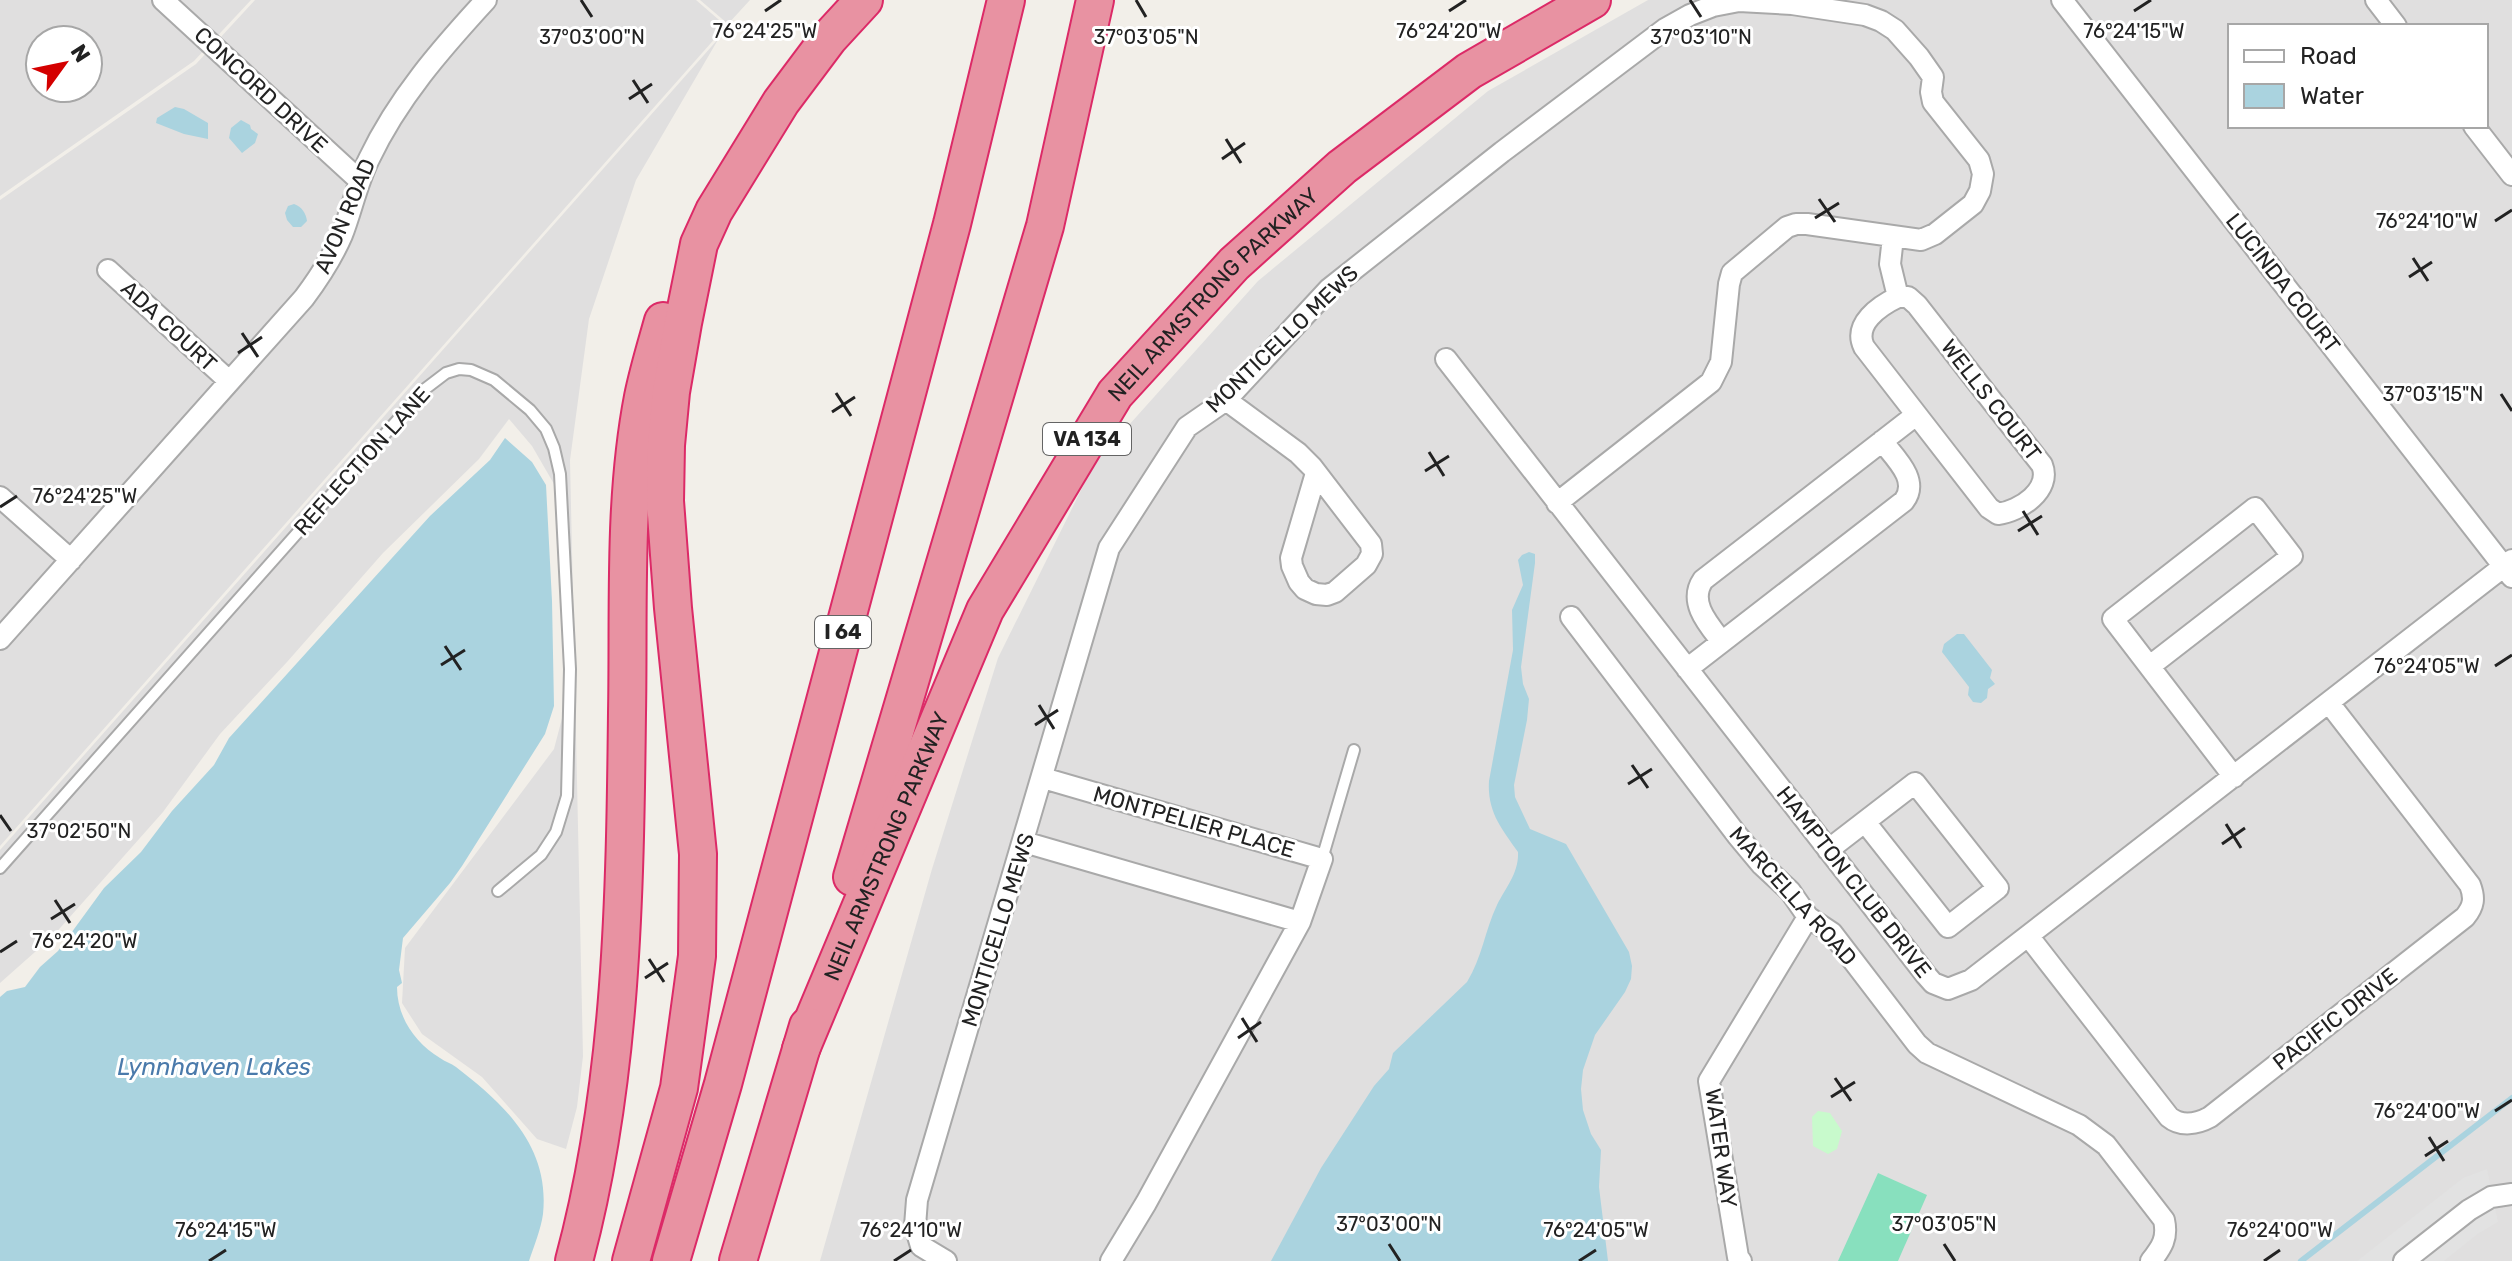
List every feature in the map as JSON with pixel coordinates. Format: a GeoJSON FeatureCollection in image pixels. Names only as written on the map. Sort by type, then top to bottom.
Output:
{"type":"FeatureCollection","features":[{"type":"Feature","properties":{"kind":"highway"},"geometry":{"type":"LineString","coordinates":[[574,1261],[599,1144],[612,1048],[625,875],[633,463],[652,357],[664,319],[714,211],[781,102],[829,38],[864,0]]}},
{"type":"Feature","properties":{"kind":"highway","name":"I 64"},"geometry":{"type":"LineString","coordinates":[[671,1261],[723,1084],[948,239],[1006,0]]}},
{"type":"Feature","properties":{"kind":"highway"},"geometry":{"type":"LineString","coordinates":[[738,1261],[1045,226],[1095,0]]}},
{"type":"Feature","properties":{"kind":"highway","name":"NEIL ARMSTRONG PARKWAY"},"geometry":{"type":"LineString","coordinates":[[801,1049],[985,610],[1115,394],[1234,264],[1342,167],[1469,71],[1592,0]]}},
{"type":"Feature","properties":{"kind":"highway"},"geometry":{"type":"LineString","coordinates":[[631,1261],[679,1088],[697,956],[698,854],[673,608],[665,487],[671,392],[699,244]]}},
{"type":"Feature","properties":{"kind":"street","name":"CONCORD DRIVE"},"geometry":{"type":"LineString","coordinates":[[163,0],[359,180]]}},
{"type":"Feature","properties":{"kind":"street","name":"AVON ROAD"},"geometry":{"type":"LineString","coordinates":[[0,639],[318,280],[343,232],[359,180],[385,128],[439,52],[486,0]]}},
{"type":"Feature","properties":{"kind":"street","name":"LUCINDA COURT"},"geometry":{"type":"LineString","coordinates":[[2062,0],[2509,568]]}},
{"type":"Feature","properties":{"kind":"street"},"geometry":{"type":"LineString","coordinates":[[2376,0],[2394,24]]}},
{"type":"Feature","properties":{"kind":"street","name":"MONTICELLO MEWS"},"geometry":{"type":"LineString","coordinates":[[946,1261],[921,1246],[915,1226],[917,1200],[1109,548],[1187,427],[1226,400],[1329,289],[1665,29],[1713,6],[1739,1],[1792,4],[1865,15],[1881,21],[1909,43],[1931,73],[1933,102],[1979,160],[1983,168],[1982,183],[1973,204],[1930,237],[1916,241],[1893,237]]}},
{"type":"Feature","properties":{"kind":"street"},"geometry":{"type":"LineString","coordinates":[[2476,128],[2512,175]]}},
{"type":"Feature","properties":{"kind":"street"},"geometry":{"type":"LineString","coordinates":[[1557,503],[1711,382],[1721,362],[1732,273],[1787,227],[1807,224],[1893,237],[1890,264],[1898,297]]}},
{"type":"Feature","properties":{"kind":"street","name":"ADA COURT"},"geometry":{"type":"LineString","coordinates":[[108,270],[229,381]]}},
{"type":"Feature","properties":{"kind":"street","name":"WELLS COURT"},"geometry":{"type":"LineString","coordinates":[[1898,297],[1908,297],[1917,305],[2044,469],[2043,484],[2012,510],[1998,514],[1993,511],[1861,342],[1862,330],[1869,318],[1898,297]]}},
{"type":"Feature","properties":{"kind":"street","name":"HAMPTON CLUB DRIVE"},"geometry":{"type":"LineString","coordinates":[[1446,359],[1926,975],[1948,989],[1963,985],[2029,937],[2329,703],[2509,568]]}},
{"type":"Feature","properties":{"kind":"street"},"geometry":{"type":"LineString","coordinates":[[1226,400],[1298,453],[1316,473],[1371,544],[1372,554],[1366,565],[1335,592],[1327,595],[1305,589],[1295,575],[1291,558],[1316,473]]}},
{"type":"Feature","properties":{"kind":"street"},"geometry":{"type":"LineString","coordinates":[[1722,642],[1700,612],[1697,594],[1703,580],[1916,415]]}},
{"type":"Feature","properties":{"kind":"street"},"geometry":{"type":"LineString","coordinates":[[1687,669],[1904,501],[1910,491],[1908,478],[1882,441]]}},
{"type":"Feature","properties":{"kind":"street"},"geometry":{"type":"LineString","coordinates":[[0,497],[71,560]]}},
{"type":"Feature","properties":{"kind":"street"},"geometry":{"type":"LineString","coordinates":[[2150,666],[2292,556],[2255,508],[2113,619],[2234,777]]}},
{"type":"Feature","properties":{"kind":"street","name":"MARCELLA ROAD"},"geometry":{"type":"LineString","coordinates":[[1571,617],[1737,835],[1762,865],[1790,891],[1808,917],[1832,933],[1917,1044],[1927,1053],[2079,1125],[2106,1145],[2164,1220],[2167,1232],[2163,1246],[2151,1261]]}},
{"type":"Feature","properties":{"kind":"street","name":"PACIFIC DRIVE"},"geometry":{"type":"LineString","coordinates":[[2029,937],[2172,1120],[2183,1124],[2205,1120],[2270,1070],[2465,917],[2474,899],[2470,885],[2329,703]]}},
{"type":"Feature","properties":{"kind":"street","name":"MONTPELIER PLACE"},"geometry":{"type":"LineString","coordinates":[[1043,778],[1322,859],[1300,922],[1111,1261]]}},
{"type":"Feature","properties":{"kind":"street"},"geometry":{"type":"LineString","coordinates":[[1828,850],[1915,783],[1998,888],[1948,927],[1865,822]]}},
{"type":"Feature","properties":{"kind":"street"},"geometry":{"type":"LineString","coordinates":[[1024,842],[1300,922]]}},
{"type":"Feature","properties":{"kind":"street","name":"WATER WAY"},"geometry":{"type":"LineString","coordinates":[[1741,1261],[1709,1081],[1808,917]]}},
{"type":"Feature","properties":{"kind":"street"},"geometry":{"type":"LineString","coordinates":[[2404,1261],[2469,1210],[2491,1197],[2512,1194]]}},
{"type":"Feature","properties":{"kind":"lane","name":"REFLECTION LANE"},"geometry":{"type":"LineString","coordinates":[[0,868],[425,389],[446,373],[459,369],[471,370],[494,380],[538,419],[554,448],[562,489],[570,669],[567,796],[556,832],[541,855],[498,891]]}},
{"type":"Feature","properties":{"kind":"lane"},"geometry":{"type":"LineString","coordinates":[[1322,859],[1354,750]]}},
{"type":"Feature","properties":{"kind":"shaded area"},"geometry":{"type":"Polygon","coordinates":[[[0,0],[251,0],[194,61],[0,196],[0,0]]]}},
{"type":"Feature","properties":{"kind":"shaded area"},"geometry":{"type":"Polygon","coordinates":[[[255,0],[696,0],[726,26],[0,846],[0,200],[196,64],[255,0]]]}},
{"type":"Feature","properties":{"kind":"shaded area"},"geometry":{"type":"Polygon","coordinates":[[[700,0],[750,0],[728,24],[700,0]]]}},
{"type":"Feature","properties":{"kind":"shaded area"},"geometry":{"type":"Polygon","coordinates":[[[1648,0],[2512,0],[2512,1261],[820,1261],[932,869],[998,658],[1094,464],[1258,281],[1488,91],[1648,0]]]}},
{"type":"Feature","properties":{"kind":"shaded area"},"geometry":{"type":"Polygon","coordinates":[[[719,38],[636,180],[589,319],[570,460],[583,1056],[577,1107],[566,1149],[537,1139],[482,1077],[422,1034],[402,1003],[405,948],[554,749],[566,703],[554,484],[532,446],[509,419],[479,459],[383,553],[220,734],[163,812],[53,936],[0,983],[0,850],[719,38]]]}},
{"type":"Feature","properties":{"kind":"shaded area"},"geometry":{"type":"Polygon","coordinates":[[[2487,1169],[2498,1222],[2444,1261],[2357,1261],[2463,1178],[2487,1169]]]}},
{"type":"Feature","properties":{"kind":"green space"},"geometry":{"type":"Polygon","coordinates":[[[1818,1111],[1830,1113],[1842,1131],[1837,1149],[1828,1154],[1813,1146],[1812,1117],[1818,1111]]]}},
{"type":"Feature","properties":{"kind":"green space"},"geometry":{"type":"Polygon","coordinates":[[[1878,1173],[1927,1195],[1898,1261],[1838,1261],[1878,1173]]]}},
{"type":"Feature","properties":{"kind":"water"},"geometry":{"type":"Polygon","coordinates":[[[175,107],[208,123],[208,139],[156,123],[157,118],[175,107]]]}},
{"type":"Feature","properties":{"kind":"water"},"geometry":{"type":"Polygon","coordinates":[[[241,120],[258,134],[255,143],[242,153],[229,138],[231,128],[241,120]]]}},
{"type":"Feature","properties":{"kind":"water"},"geometry":{"type":"Polygon","coordinates":[[[294,204],[306,215],[307,221],[301,227],[293,227],[287,220],[285,213],[288,206],[294,204]]]}},
{"type":"Feature","properties":{"kind":"water","name":"Lynnhaven Lakes"},"geometry":{"type":"Polygon","coordinates":[[[505,438],[532,462],[546,485],[554,706],[545,734],[462,866],[403,938],[399,970],[402,983],[397,987],[400,1009],[415,1037],[491,1096],[520,1129],[531,1147],[543,1190],[543,1214],[529,1261],[0,1261],[0,997],[7,991],[25,987],[40,967],[58,951],[104,888],[141,852],[172,811],[214,765],[229,738],[430,516],[490,460],[505,438]]]}},
{"type":"Feature","properties":{"kind":"water"},"geometry":{"type":"Polygon","coordinates":[[[1529,552],[1535,554],[1535,563],[1521,667],[1529,699],[1514,785],[1515,797],[1530,829],[1566,844],[1629,952],[1632,966],[1631,979],[1625,992],[1595,1035],[1583,1070],[1581,1089],[1583,1110],[1591,1134],[1601,1150],[1599,1187],[1608,1261],[1271,1261],[1321,1168],[1374,1086],[1389,1069],[1393,1053],[1467,982],[1497,905],[1514,873],[1518,852],[1493,811],[1489,781],[1513,650],[1512,610],[1523,585],[1518,560],[1529,552]]]}},
{"type":"Feature","properties":{"kind":"water"},"geometry":{"type":"Polygon","coordinates":[[[1957,634],[1964,634],[1992,670],[1990,678],[1995,684],[1988,689],[1987,698],[1981,703],[1973,702],[1968,695],[1969,687],[1942,652],[1944,644],[1957,634]]]}},
{"type":"Feature","properties":{"kind":"waterway"},"geometry":{"type":"LineString","coordinates":[[2301,1261],[2512,1098]]}}]}
